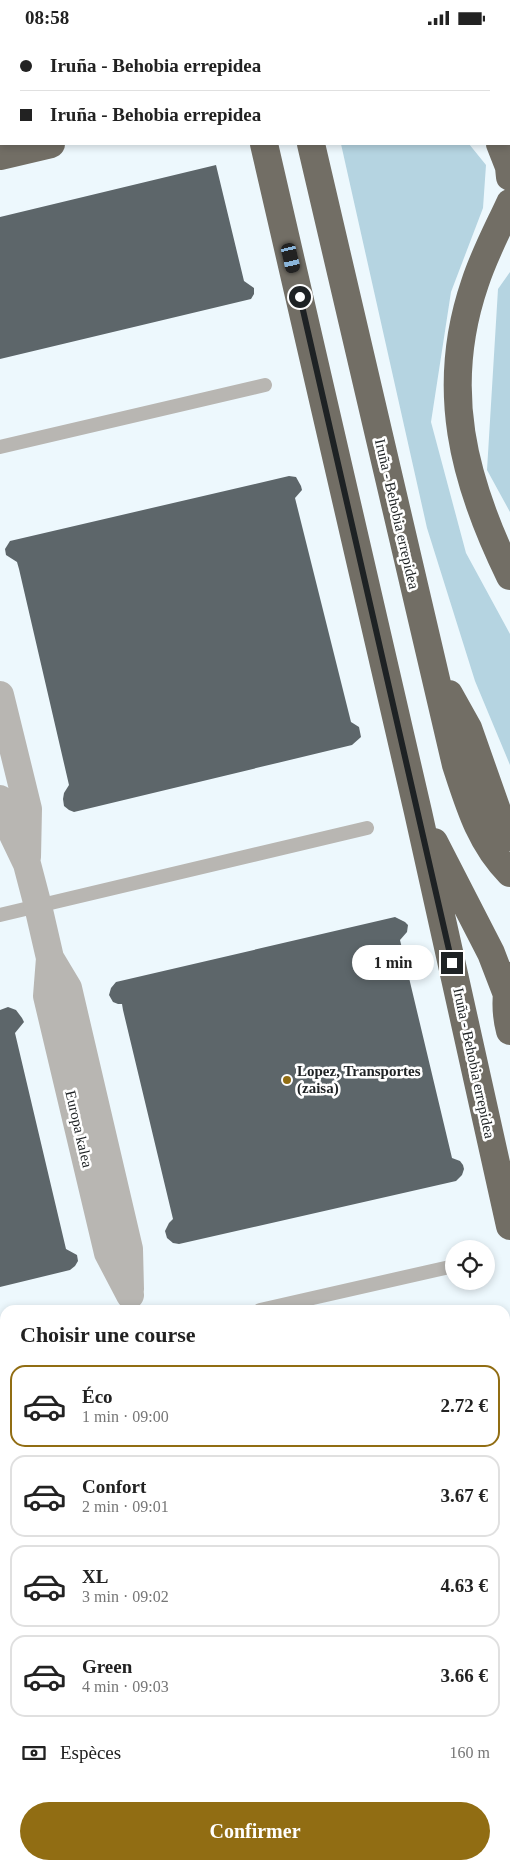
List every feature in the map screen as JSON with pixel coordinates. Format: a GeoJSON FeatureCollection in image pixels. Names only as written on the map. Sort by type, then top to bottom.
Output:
{"type":"FeatureCollection","features":[{"type":"Feature","properties":{"kind":"highway"},"geometry":{"type":"LineString","coordinates":[[0,156],[47,145]]}},
{"type":"Feature","properties":{"kind":"highway","name":"Iruña - Behobia errepidea"},"geometry":{"type":"LineString","coordinates":[[264,145],[418,812],[510,1226]]}},
{"type":"Feature","properties":{"kind":"highway","name":"Iruña - Behobia errepidea"},"geometry":{"type":"LineString","coordinates":[[311,145],[456,765],[472,815],[484,839],[510,873]]}},
{"type":"Feature","properties":{"kind":"highway"},"geometry":{"type":"LineString","coordinates":[[500,145],[509,167],[510,177]]}},
{"type":"Feature","properties":{"kind":"highway"},"geometry":{"type":"LineString","coordinates":[[507,214],[486,254],[474,283],[466,313],[458,375],[459,414],[464,452],[473,489],[487,526],[510,576]]}},
{"type":"Feature","properties":{"kind":"highway"},"geometry":{"type":"LineString","coordinates":[[433,665],[468,728],[496,809],[510,837]]}},
{"type":"Feature","properties":{"kind":"highway","name":"Iruña - Behobia errepidea"},"geometry":{"type":"LineString","coordinates":[[418,812],[508,984],[506,1015],[510,1031]]}},
{"type":"Feature","properties":{"kind":"street","name":"Europa kalea"},"geometry":{"type":"LineString","coordinates":[[0,695],[28,809],[27,864]]}},
{"type":"Feature","properties":{"kind":"street","name":"Europa kalea"},"geometry":{"type":"LineString","coordinates":[[0,799],[5,818],[27,864],[38,906],[50,957],[48,996],[108,1253],[131,1303]]}},
{"type":"Feature","properties":{"kind":"lane"},"geometry":{"type":"LineString","coordinates":[[0,447],[264,385]]}},
{"type":"Feature","properties":{"kind":"lane"},"geometry":{"type":"LineString","coordinates":[[0,915],[367,828]]}},
{"type":"Feature","properties":{"kind":"lane"},"geometry":{"type":"LineString","coordinates":[[282,1305],[445,1268]]}},
{"type":"Feature","properties":{"kind":"shaded area"},"geometry":{"type":"Polygon","coordinates":[[[341,145],[470,145],[486,165],[483,208],[451,292],[431,422],[466,553],[510,634],[510,765],[475,681],[427,528],[341,145]]]}},
{"type":"Feature","properties":{"kind":"shaded area"},"geometry":{"type":"Polygon","coordinates":[[[510,272],[510,512],[487,470],[498,289],[510,272]]]}},
{"type":"Feature","properties":{"kind":"building"},"geometry":{"type":"Polygon","coordinates":[[[216,165],[244,281],[254,288],[254,294],[251,299],[0,359],[0,217],[216,165]]]}},
{"type":"Feature","properties":{"kind":"building"},"geometry":{"type":"Polygon","coordinates":[[[289,476],[296,477],[301,486],[302,490],[295,498],[351,722],[359,727],[361,737],[352,745],[74,812],[69,810],[64,806],[63,799],[69,785],[19,569],[17,562],[6,555],[5,549],[10,541],[289,476]]]}},
{"type":"Feature","properties":{"kind":"building","name":"Lopez, Transportes (zaisa)"},"geometry":{"type":"Polygon","coordinates":[[[395,917],[408,925],[407,932],[400,940],[452,1158],[460,1161],[463,1165],[462,1175],[456,1181],[179,1244],[173,1243],[167,1238],[165,1231],[173,1219],[122,1004],[113,1002],[109,995],[111,988],[116,982],[395,917]]]}},
{"type":"Feature","properties":{"kind":"building"},"geometry":{"type":"Polygon","coordinates":[[[8,1007],[16,1010],[24,1022],[15,1033],[66,1249],[77,1255],[78,1261],[70,1270],[0,1287],[0,1010],[8,1007]]]}},
{"type":"Feature","properties":{"kind":"place","name":"Lopez, Transportes (zaisa)"},"geometry":{"type":"Point","coordinates":[287,1080]}},
{"type":"Feature","properties":{"kind":"route"},"geometry":{"type":"LineString","coordinates":[[300,297],[452,963]]}}]}
